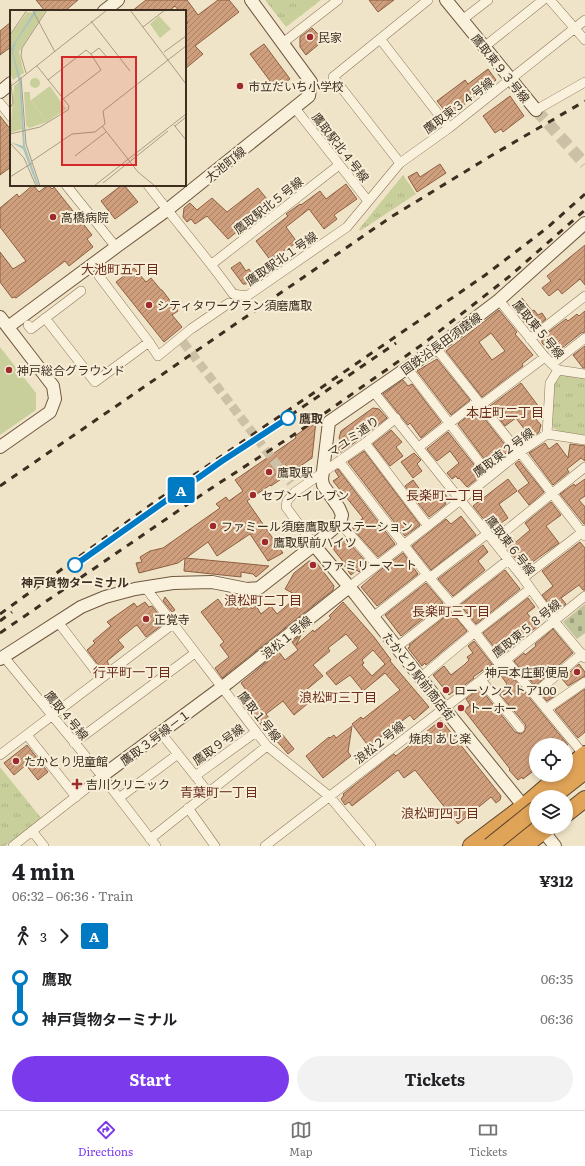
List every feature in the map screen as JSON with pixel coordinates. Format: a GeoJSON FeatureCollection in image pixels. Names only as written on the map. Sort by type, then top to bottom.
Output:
{"type":"FeatureCollection","features":[{"type":"Feature","properties":{"kind":"highway"},"geometry":{"type":"LineString","coordinates":[[573,764],[584,754]]}},
{"type":"Feature","properties":{"kind":"highway"},"geometry":{"type":"LineString","coordinates":[[561,790],[585,771]]}},
{"type":"Feature","properties":{"kind":"highway"},"geometry":{"type":"LineString","coordinates":[[546,790],[554,782]]}},
{"type":"Feature","properties":{"kind":"highway"},"geometry":{"type":"LineString","coordinates":[[573,794],[585,785]]}},
{"type":"Feature","properties":{"kind":"highway"},"geometry":{"type":"LineString","coordinates":[[573,808],[585,799]]}},
{"type":"Feature","properties":{"kind":"highway"},"geometry":{"type":"LineString","coordinates":[[471,846],[529,809]]}},
{"type":"Feature","properties":{"kind":"highway"},"geometry":{"type":"LineString","coordinates":[[490,846],[529,809]]}},
{"type":"Feature","properties":{"kind":"highway"},"geometry":{"type":"LineString","coordinates":[[507,846],[529,833]]}},
{"type":"Feature","properties":{"kind":"highway"},"geometry":{"type":"LineString","coordinates":[[525,846],[535,834]]}},
{"type":"Feature","properties":{"kind":"street"},"geometry":{"type":"LineString","coordinates":[[105,10],[118,0]]}},
{"type":"Feature","properties":{"kind":"street","name":"大池町線"},"geometry":{"type":"LineString","coordinates":[[8,327],[116,246],[167,210],[309,96],[311,82],[284,42],[251,0]]}},
{"type":"Feature","properties":{"kind":"street"},"geometry":{"type":"LineString","coordinates":[[284,42],[338,0]]}},
{"type":"Feature","properties":{"kind":"street"},"geometry":{"type":"LineString","coordinates":[[400,163],[333,77],[381,40],[428,0]]}},
{"type":"Feature","properties":{"kind":"street","name":"鷹取東９３号線"},"geometry":{"type":"LineString","coordinates":[[446,0],[536,110],[585,82]]}},
{"type":"Feature","properties":{"kind":"street"},"geometry":{"type":"LineString","coordinates":[[462,20],[488,0]]}},
{"type":"Feature","properties":{"kind":"street"},"geometry":{"type":"LineString","coordinates":[[484,47],[543,0]]}},
{"type":"Feature","properties":{"kind":"street"},"geometry":{"type":"LineString","coordinates":[[550,0],[585,40]]}},
{"type":"Feature","properties":{"kind":"street","name":"鷹取東３４号線"},"geometry":{"type":"LineString","coordinates":[[400,163],[448,128],[585,20]]}},
{"type":"Feature","properties":{"kind":"street"},"geometry":{"type":"LineString","coordinates":[[381,40],[448,128]]}},
{"type":"Feature","properties":{"kind":"street"},"geometry":{"type":"LineString","coordinates":[[0,92],[10,84]]}},
{"type":"Feature","properties":{"kind":"street"},"geometry":{"type":"LineString","coordinates":[[0,103],[10,116]]}},
{"type":"Feature","properties":{"kind":"street","name":"鷹取駅北４号線"},"geometry":{"type":"LineString","coordinates":[[294,108],[368,201]]}},
{"type":"Feature","properties":{"kind":"street","name":"鷹取駅北１号線"},"geometry":{"type":"LineString","coordinates":[[149,186],[212,264],[233,294],[247,296],[347,227],[400,163]]}},
{"type":"Feature","properties":{"kind":"street","name":"鷹取駅北５号線"},"geometry":{"type":"LineString","coordinates":[[212,264],[340,165]]}},
{"type":"Feature","properties":{"kind":"street"},"geometry":{"type":"LineString","coordinates":[[67,186],[116,246]]}},
{"type":"Feature","properties":{"kind":"street","name":"国鉄沿長田須磨線"},"geometry":{"type":"LineString","coordinates":[[340,523],[342,515],[339,508],[323,485],[323,472],[329,422],[436,348],[499,300],[585,223]]}},
{"type":"Feature","properties":{"kind":"street"},"geometry":{"type":"LineString","coordinates":[[99,276],[158,356],[182,340],[229,302]]}},
{"type":"Feature","properties":{"kind":"street"},"geometry":{"type":"LineString","coordinates":[[28,325],[31,329],[80,291]]}},
{"type":"Feature","properties":{"kind":"street"},"geometry":{"type":"LineString","coordinates":[[530,339],[585,296]]}},
{"type":"Feature","properties":{"kind":"street","name":"鷹取東５号線"},"geometry":{"type":"LineString","coordinates":[[499,300],[545,357],[555,367],[585,374]]}},
{"type":"Feature","properties":{"kind":"street"},"geometry":{"type":"LineString","coordinates":[[0,317],[53,386],[55,399],[50,412],[0,447]]}},
{"type":"Feature","properties":{"kind":"street"},"geometry":{"type":"LineString","coordinates":[[45,318],[95,382],[149,342]]}},
{"type":"Feature","properties":{"kind":"street"},"geometry":{"type":"LineString","coordinates":[[547,434],[550,383],[555,367],[585,338]]}},
{"type":"Feature","properties":{"kind":"street"},"geometry":{"type":"LineString","coordinates":[[436,348],[584,532],[523,578]]}},
{"type":"Feature","properties":{"kind":"street"},"geometry":{"type":"LineString","coordinates":[[419,447],[447,420],[480,403],[545,357]]}},
{"type":"Feature","properties":{"kind":"street"},"geometry":{"type":"LineString","coordinates":[[407,368],[490,476]]}},
{"type":"Feature","properties":{"kind":"street","name":"鷹取東６号線"},"geometry":{"type":"LineString","coordinates":[[373,391],[523,578],[554,621],[584,656]]}},
{"type":"Feature","properties":{"kind":"street","name":"マユミ通り"},"geometry":{"type":"LineString","coordinates":[[323,472],[365,443],[396,418]]}},
{"type":"Feature","properties":{"kind":"street","name":"鷹取東２号線"},"geometry":{"type":"LineString","coordinates":[[349,587],[520,452],[547,434],[585,440]]}},
{"type":"Feature","properties":{"kind":"street"},"geometry":{"type":"LineString","coordinates":[[365,443],[428,526]]}},
{"type":"Feature","properties":{"kind":"street"},"geometry":{"type":"LineString","coordinates":[[339,461],[403,545],[474,632],[534,694],[584,754]]}},
{"type":"Feature","properties":{"kind":"street"},"geometry":{"type":"LineString","coordinates":[[373,617],[425,576],[432,576],[490,538],[552,494],[585,467]]}},
{"type":"Feature","properties":{"kind":"street"},"geometry":{"type":"LineString","coordinates":[[314,545],[286,507],[286,501],[295,492],[323,472]]}},
{"type":"Feature","properties":{"kind":"street"},"geometry":{"type":"LineString","coordinates":[[2,658],[81,607],[105,597],[145,587],[173,583],[212,582],[247,589],[259,588],[340,523],[377,565]]}},
{"type":"Feature","properties":{"kind":"street","name":"たかとり駅前商店街"},"geometry":{"type":"LineString","coordinates":[[314,545],[373,617],[444,708],[529,807]]}},
{"type":"Feature","properties":{"kind":"street"},"geometry":{"type":"LineString","coordinates":[[397,648],[508,560]]}},
{"type":"Feature","properties":{"kind":"street","name":"鷹取１号線"},"geometry":{"type":"LineString","coordinates":[[145,587],[267,746],[329,796],[371,846]]}},
{"type":"Feature","properties":{"kind":"street","name":"浪松１号線"},"geometry":{"type":"LineString","coordinates":[[222,687],[349,587]]}},
{"type":"Feature","properties":{"kind":"street"},"geometry":{"type":"LineString","coordinates":[[420,678],[474,632],[530,589]]}},
{"type":"Feature","properties":{"kind":"street","name":"鷹取東５８号線"},"geometry":{"type":"LineString","coordinates":[[444,708],[585,596]]}},
{"type":"Feature","properties":{"kind":"street"},"geometry":{"type":"LineString","coordinates":[[58,622],[101,678]]}},
{"type":"Feature","properties":{"kind":"street"},"geometry":{"type":"LineString","coordinates":[[0,756],[173,624]]}},
{"type":"Feature","properties":{"kind":"street"},"geometry":{"type":"LineString","coordinates":[[74,743],[195,653]]}},
{"type":"Feature","properties":{"kind":"street"},"geometry":{"type":"LineString","coordinates":[[534,694],[577,658],[584,656]]}},
{"type":"Feature","properties":{"kind":"street","name":"鷹取４号線"},"geometry":{"type":"LineString","coordinates":[[2,658],[102,776],[153,842]]}},
{"type":"Feature","properties":{"kind":"street"},"geometry":{"type":"LineString","coordinates":[[481,680],[520,728]]}},
{"type":"Feature","properties":{"kind":"street"},"geometry":{"type":"LineString","coordinates":[[546,709],[585,682]]}},
{"type":"Feature","properties":{"kind":"street","name":"鷹取３号線－１"},"geometry":{"type":"LineString","coordinates":[[13,846],[102,776],[222,687]]}},
{"type":"Feature","properties":{"kind":"street","name":"浪松２号線"},"geometry":{"type":"LineString","coordinates":[[265,846],[444,708]]}},
{"type":"Feature","properties":{"kind":"street","name":"鷹取９号線"},"geometry":{"type":"LineString","coordinates":[[195,776],[256,732]]}},
{"type":"Feature","properties":{"kind":"street"},"geometry":{"type":"LineString","coordinates":[[160,733],[208,792]]}},
{"type":"Feature","properties":{"kind":"street"},"geometry":{"type":"LineString","coordinates":[[27,735],[76,797]]}},
{"type":"Feature","properties":{"kind":"street"},"geometry":{"type":"LineString","coordinates":[[153,842],[188,808],[267,746]]}},
{"type":"Feature","properties":{"kind":"street"},"geometry":{"type":"LineString","coordinates":[[119,798],[178,754]]}},
{"type":"Feature","properties":{"kind":"street"},"geometry":{"type":"LineString","coordinates":[[188,808],[215,846]]}},
{"type":"Feature","properties":{"kind":"street"},"geometry":{"type":"LineString","coordinates":[[32,831],[44,846]]}},
{"type":"Feature","properties":{"kind":"street","name":"たかとり駅前商店街"},"geometry":{"type":"LineString","coordinates":[[547,834],[555,846]]}},
{"type":"Feature","properties":{"kind":"green space"},"geometry":{"type":"Polygon","coordinates":[[[265,0],[321,0],[286,27],[265,0]]]}},
{"type":"Feature","properties":{"kind":"green space"},"geometry":{"type":"Polygon","coordinates":[[[403,175],[416,194],[360,231],[359,229],[403,175]]]}},
{"type":"Feature","properties":{"kind":"green space","name":"神戸総合グラウンド"},"geometry":{"type":"Polygon","coordinates":[[[0,347],[36,393],[36,410],[0,435],[0,347]]]}},
{"type":"Feature","properties":{"kind":"green space"},"geometry":{"type":"Polygon","coordinates":[[[562,374],[585,377],[585,436],[565,433],[553,428],[551,415],[554,383],[562,374]]]}},
{"type":"Feature","properties":{"kind":"green space"},"geometry":{"type":"Polygon","coordinates":[[[585,604],[585,633],[577,639],[563,622],[585,604]]]}},
{"type":"Feature","properties":{"kind":"green space"},"geometry":{"type":"Polygon","coordinates":[[[0,767],[41,818],[5,846],[0,846],[0,767]]]}},
{"type":"Feature","properties":{"kind":"building"},"geometry":{"type":"Polygon","coordinates":[[[36,0],[78,0],[66,10],[44,10],[36,0]]]}},
{"type":"Feature","properties":{"kind":"building"},"geometry":{"type":"Polygon","coordinates":[[[146,0],[187,0],[198,15],[218,0],[229,0],[239,12],[195,46],[203,54],[186,68],[186,24],[188,23],[186,20],[186,10],[178,10],[175,6],[170,10],[133,10],[146,0]]]}},
{"type":"Feature","properties":{"kind":"building"},"geometry":{"type":"Polygon","coordinates":[[[369,0],[394,0],[378,12],[369,0]]]}},
{"type":"Feature","properties":{"kind":"building"},"geometry":{"type":"Polygon","coordinates":[[[10,23],[10,48],[0,55],[0,31],[10,23]]]}},
{"type":"Feature","properties":{"kind":"building","name":"民家"},"geometry":{"type":"Polygon","coordinates":[[[312,28],[324,40],[306,55],[300,47],[300,37],[312,28]]]}},
{"type":"Feature","properties":{"kind":"building"},"geometry":{"type":"Polygon","coordinates":[[[264,44],[290,79],[276,89],[250,54],[264,44]]]}},
{"type":"Feature","properties":{"kind":"building"},"geometry":{"type":"Polygon","coordinates":[[[488,69],[496,80],[449,116],[437,101],[465,80],[468,84],[488,69]]]}},
{"type":"Feature","properties":{"kind":"building"},"geometry":{"type":"Polygon","coordinates":[[[510,96],[524,116],[503,132],[501,129],[495,133],[483,116],[510,96]]]}},
{"type":"Feature","properties":{"kind":"building"},"geometry":{"type":"Polygon","coordinates":[[[0,116],[10,129],[10,168],[0,175],[0,116]]]}},
{"type":"Feature","properties":{"kind":"building"},"geometry":{"type":"Polygon","coordinates":[[[440,164],[446,173],[417,192],[408,177],[417,172],[420,177],[440,164]]]}},
{"type":"Feature","properties":{"kind":"building"},"geometry":{"type":"Polygon","coordinates":[[[346,184],[357,199],[334,215],[337,219],[324,229],[309,209],[286,227],[297,242],[271,261],[256,241],[288,216],[286,214],[320,191],[326,199],[346,184]]]}},
{"type":"Feature","properties":{"kind":"building"},"geometry":{"type":"Polygon","coordinates":[[[32,186],[34,186],[39,192],[47,186],[52,189],[54,187],[92,235],[87,239],[93,247],[69,266],[65,261],[16,298],[12,298],[0,282],[0,252],[13,269],[26,261],[0,227],[0,208],[17,194],[19,197],[32,186]]]}},
{"type":"Feature","properties":{"kind":"building"},"geometry":{"type":"Polygon","coordinates":[[[121,186],[125,186],[138,202],[115,219],[101,201],[121,186]]]}},
{"type":"Feature","properties":{"kind":"building"},"geometry":{"type":"Polygon","coordinates":[[[258,188],[271,204],[228,239],[207,216],[195,224],[191,219],[187,222],[183,217],[184,208],[190,203],[197,210],[212,198],[227,212],[258,188]]]}},
{"type":"Feature","properties":{"kind":"building"},"geometry":{"type":"Polygon","coordinates":[[[585,245],[585,285],[580,279],[562,294],[558,289],[549,296],[542,288],[551,281],[547,276],[585,245]]]}},
{"type":"Feature","properties":{"kind":"building"},"geometry":{"type":"Polygon","coordinates":[[[240,262],[246,271],[249,269],[255,278],[246,284],[243,284],[231,268],[240,262]]]}},
{"type":"Feature","properties":{"kind":"building","name":"シティタワーグラン須磨鷹取"},"geometry":{"type":"Polygon","coordinates":[[[134,268],[146,282],[151,278],[178,311],[172,315],[182,327],[164,342],[116,282],[134,268]]]}},
{"type":"Feature","properties":{"kind":"building"},"geometry":{"type":"Polygon","coordinates":[[[522,298],[532,311],[534,310],[538,315],[542,313],[546,319],[535,328],[532,328],[528,323],[526,324],[521,318],[524,316],[515,304],[522,298]]]}},
{"type":"Feature","properties":{"kind":"building"},"geometry":{"type":"Polygon","coordinates":[[[499,310],[517,332],[515,334],[533,355],[522,364],[523,366],[482,397],[446,351],[499,310]],[[491,333],[479,342],[492,360],[505,351],[491,333]]]}},
{"type":"Feature","properties":{"kind":"building"},"geometry":{"type":"Polygon","coordinates":[[[585,311],[585,332],[581,333],[553,355],[542,343],[542,337],[566,319],[568,321],[577,314],[579,316],[585,311]]]}},
{"type":"Feature","properties":{"kind":"building"},"geometry":{"type":"Polygon","coordinates":[[[585,346],[585,368],[583,368],[573,355],[585,346]]]}},
{"type":"Feature","properties":{"kind":"building"},"geometry":{"type":"Polygon","coordinates":[[[437,359],[470,400],[451,415],[417,371],[437,359]]]}},
{"type":"Feature","properties":{"kind":"building"},"geometry":{"type":"Polygon","coordinates":[[[403,380],[408,386],[412,384],[441,422],[421,438],[410,423],[408,425],[383,394],[403,380]]]}},
{"type":"Feature","properties":{"kind":"building"},"geometry":{"type":"Polygon","coordinates":[[[521,383],[542,411],[534,417],[541,425],[539,432],[531,438],[516,418],[505,426],[490,406],[521,383]]]}},
{"type":"Feature","properties":{"kind":"building"},"geometry":{"type":"Polygon","coordinates":[[[373,408],[379,409],[387,418],[337,455],[338,448],[343,444],[339,438],[341,431],[373,408]]]}},
{"type":"Feature","properties":{"kind":"building"},"geometry":{"type":"Polygon","coordinates":[[[477,409],[509,450],[504,455],[505,457],[491,468],[458,424],[477,409]]]}},
{"type":"Feature","properties":{"kind":"building"},"geometry":{"type":"Polygon","coordinates":[[[316,421],[312,458],[247,501],[283,553],[268,561],[250,534],[217,556],[208,542],[186,558],[269,566],[256,577],[253,574],[241,572],[241,577],[184,571],[185,558],[178,563],[139,573],[136,563],[142,562],[140,557],[150,551],[163,548],[220,508],[216,504],[226,497],[229,501],[243,491],[235,480],[296,438],[295,436],[316,421]]]}},
{"type":"Feature","properties":{"kind":"building"},"geometry":{"type":"Polygon","coordinates":[[[391,430],[402,442],[396,447],[403,456],[390,466],[373,444],[391,430]]]}},
{"type":"Feature","properties":{"kind":"building"},"geometry":{"type":"Polygon","coordinates":[[[448,432],[482,475],[467,487],[459,478],[458,479],[456,476],[452,479],[447,473],[459,463],[450,451],[437,461],[427,449],[448,432]]]}},
{"type":"Feature","properties":{"kind":"building"},"geometry":{"type":"Polygon","coordinates":[[[545,443],[549,449],[557,443],[568,458],[570,444],[585,446],[585,461],[581,458],[567,469],[569,472],[553,485],[529,453],[545,443]]]}},
{"type":"Feature","properties":{"kind":"building"},"geometry":{"type":"Polygon","coordinates":[[[364,451],[420,525],[405,536],[348,462],[364,451]]]}},
{"type":"Feature","properties":{"kind":"building"},"geometry":{"type":"Polygon","coordinates":[[[414,453],[421,460],[417,464],[422,471],[413,478],[401,462],[414,453]]]}},
{"type":"Feature","properties":{"kind":"building"},"geometry":{"type":"Polygon","coordinates":[[[519,461],[544,492],[529,505],[518,491],[529,483],[515,464],[519,461]]]}},
{"type":"Feature","properties":{"kind":"building"},"geometry":{"type":"Polygon","coordinates":[[[338,469],[395,544],[378,557],[352,528],[363,518],[333,481],[339,477],[335,471],[338,469]]]}},
{"type":"Feature","properties":{"kind":"building"},"geometry":{"type":"Polygon","coordinates":[[[508,479],[517,491],[499,504],[508,518],[501,523],[503,525],[494,532],[473,506],[508,479]]]}},
{"type":"Feature","properties":{"kind":"building"},"geometry":{"type":"Polygon","coordinates":[[[585,479],[585,496],[579,500],[585,507],[584,524],[560,494],[574,484],[575,486],[585,479]]]}},
{"type":"Feature","properties":{"kind":"building"},"geometry":{"type":"Polygon","coordinates":[[[413,480],[424,495],[432,489],[438,496],[443,492],[449,499],[445,502],[446,504],[429,517],[405,486],[413,480]]]}},
{"type":"Feature","properties":{"kind":"building"},"geometry":{"type":"Polygon","coordinates":[[[551,502],[561,515],[546,526],[559,543],[531,563],[523,552],[515,558],[502,542],[510,535],[516,542],[530,530],[525,523],[551,502]]]}},
{"type":"Feature","properties":{"kind":"building"},"geometry":{"type":"Polygon","coordinates":[[[461,516],[476,535],[431,570],[412,546],[446,519],[451,524],[461,516]]]}},
{"type":"Feature","properties":{"kind":"building"},"geometry":{"type":"Polygon","coordinates":[[[343,536],[368,564],[359,572],[357,570],[351,575],[344,565],[345,564],[334,550],[334,543],[343,536]]]}},
{"type":"Feature","properties":{"kind":"building"},"geometry":{"type":"Polygon","coordinates":[[[580,542],[585,548],[585,590],[583,590],[579,585],[561,598],[566,604],[555,612],[542,595],[553,586],[542,571],[580,542]]]}},
{"type":"Feature","properties":{"kind":"building"},"geometry":{"type":"Polygon","coordinates":[[[483,545],[488,552],[478,561],[485,570],[453,596],[438,579],[483,545]]]}},
{"type":"Feature","properties":{"kind":"building"},"geometry":{"type":"Polygon","coordinates":[[[403,553],[418,574],[377,606],[361,587],[403,553]]]}},
{"type":"Feature","properties":{"kind":"building"},"geometry":{"type":"Polygon","coordinates":[[[309,561],[316,562],[334,586],[333,590],[222,678],[215,668],[229,657],[220,645],[224,642],[201,612],[218,599],[223,606],[231,599],[239,610],[248,603],[252,609],[256,606],[261,614],[271,606],[277,614],[298,596],[285,589],[294,573],[309,561]]]}},
{"type":"Feature","properties":{"kind":"building"},"geometry":{"type":"Polygon","coordinates":[[[505,570],[520,589],[476,624],[460,605],[505,570]]]}},
{"type":"Feature","properties":{"kind":"building"},"geometry":{"type":"Polygon","coordinates":[[[426,583],[443,603],[401,636],[385,615],[426,583]]]}},
{"type":"Feature","properties":{"kind":"building"},"geometry":{"type":"Polygon","coordinates":[[[165,597],[175,610],[172,612],[163,601],[165,597]]]}},
{"type":"Feature","properties":{"kind":"building"},"geometry":{"type":"Polygon","coordinates":[[[528,598],[535,607],[527,613],[538,626],[515,643],[516,644],[501,656],[483,633],[528,598]]]}},
{"type":"Feature","properties":{"kind":"building"},"geometry":{"type":"Polygon","coordinates":[[[145,602],[149,607],[152,606],[165,623],[146,637],[137,625],[135,626],[118,640],[124,647],[107,661],[109,665],[102,670],[87,650],[95,643],[93,641],[111,626],[107,622],[134,603],[137,607],[145,602]]]}},
{"type":"Feature","properties":{"kind":"building"},"geometry":{"type":"Polygon","coordinates":[[[343,602],[374,637],[391,660],[390,661],[429,707],[414,720],[410,715],[369,747],[352,724],[361,717],[363,719],[400,690],[385,673],[363,691],[350,675],[336,685],[326,673],[358,648],[346,634],[328,648],[330,651],[313,665],[323,676],[305,691],[312,700],[294,715],[283,701],[266,714],[273,723],[265,730],[240,701],[249,694],[241,683],[279,652],[285,660],[298,650],[292,642],[301,635],[296,645],[313,630],[314,632],[331,618],[329,616],[343,602]],[[373,650],[362,660],[364,663],[362,665],[372,676],[385,664],[373,650]]]}},
{"type":"Feature","properties":{"kind":"building"},"geometry":{"type":"Polygon","coordinates":[[[451,612],[467,631],[426,665],[425,663],[422,666],[408,648],[410,647],[409,645],[451,612]]]}},
{"type":"Feature","properties":{"kind":"building"},"geometry":{"type":"Polygon","coordinates":[[[553,629],[573,653],[535,686],[514,661],[524,653],[525,655],[536,646],[535,644],[553,629]]]}},
{"type":"Feature","properties":{"kind":"building"},"geometry":{"type":"Polygon","coordinates":[[[474,641],[492,664],[473,677],[474,678],[458,690],[457,689],[449,695],[433,675],[444,666],[451,675],[464,665],[469,660],[467,657],[473,653],[468,646],[474,641]]]}},
{"type":"Feature","properties":{"kind":"building"},"geometry":{"type":"Polygon","coordinates":[[[579,664],[585,672],[585,676],[568,686],[562,679],[579,664]]]}},
{"type":"Feature","properties":{"kind":"building"},"geometry":{"type":"Polygon","coordinates":[[[505,668],[562,738],[529,738],[529,774],[523,779],[522,777],[518,780],[509,770],[510,769],[464,710],[470,705],[466,699],[480,688],[515,732],[521,734],[524,732],[526,727],[525,724],[498,692],[507,684],[499,673],[505,668]]]}},
{"type":"Feature","properties":{"kind":"building"},"geometry":{"type":"Polygon","coordinates":[[[549,689],[555,696],[547,701],[542,695],[549,689]]]}},
{"type":"Feature","properties":{"kind":"building"},"geometry":{"type":"Polygon","coordinates":[[[585,689],[585,732],[578,738],[555,710],[585,689]]]}},
{"type":"Feature","properties":{"kind":"building"},"geometry":{"type":"Polygon","coordinates":[[[441,720],[501,796],[500,800],[496,803],[491,797],[458,824],[415,770],[404,778],[398,770],[352,806],[349,802],[345,805],[341,799],[344,795],[343,794],[394,754],[396,756],[441,720]]]}},
{"type":"Feature","properties":{"kind":"building"},"geometry":{"type":"Polygon","coordinates":[[[352,726],[348,752],[351,756],[323,778],[306,756],[329,737],[330,738],[334,735],[336,738],[352,726]]]}},
{"type":"Feature","properties":{"kind":"building"},"geometry":{"type":"Polygon","coordinates":[[[282,734],[294,749],[288,754],[275,739],[282,734]]]}},
{"type":"Feature","properties":{"kind":"building"},"geometry":{"type":"Polygon","coordinates":[[[27,745],[48,772],[38,780],[26,765],[14,775],[4,763],[27,745]]]}},
{"type":"Feature","properties":{"kind":"tunnel"},"geometry":{"type":"LineString","coordinates":[[536,110],[585,164]]}},
{"type":"Feature","properties":{"kind":"tunnel"},"geometry":{"type":"LineString","coordinates":[[183,342],[291,483]]}},
{"type":"Feature","properties":{"kind":"railway"},"geometry":{"type":"LineString","coordinates":[[0,486],[391,217],[494,154],[585,101]]}},
{"type":"Feature","properties":{"kind":"railway"},"geometry":{"type":"LineString","coordinates":[[0,614],[156,501],[484,276],[547,228],[585,194]]}},
{"type":"Feature","properties":{"kind":"railway"},"geometry":{"type":"LineString","coordinates":[[0,633],[207,491],[298,432],[423,344],[510,276],[585,210]]}},
{"type":"Feature","properties":{"kind":"railway"},"geometry":{"type":"LineString","coordinates":[[256,439],[396,343]]}},
{"type":"Feature","properties":{"kind":"railway"},"geometry":{"type":"LineString","coordinates":[[0,621],[12,612]]}},
{"type":"Feature","properties":{"kind":"train","name":"A"},"geometry":{"type":"LineString","coordinates":[[75,565],[222,461],[288,418]]}},
{"type":"Feature","properties":{"kind":"place","name":"民家"},"geometry":{"type":"Point","coordinates":[310,37]}},
{"type":"Feature","properties":{"kind":"place","name":"市立だいち小学校"},"geometry":{"type":"Point","coordinates":[240,86]}},
{"type":"Feature","properties":{"kind":"place","name":"高橋病院"},"geometry":{"type":"Point","coordinates":[53,217]}},
{"type":"Feature","properties":{"kind":"place","name":"シティタワーグラン須磨鷹取"},"geometry":{"type":"Point","coordinates":[149,305]}},
{"type":"Feature","properties":{"kind":"place","name":"神戸総合グラウンド"},"geometry":{"type":"Point","coordinates":[9,370]}},
{"type":"Feature","properties":{"kind":"place","name":"鷹取"},"geometry":{"type":"Point","coordinates":[288,418]}},
{"type":"Feature","properties":{"kind":"place","name":"鷹取駅"},"geometry":{"type":"Point","coordinates":[269,472]}},
{"type":"Feature","properties":{"kind":"place","name":"セブン-イレブン"},"geometry":{"type":"Point","coordinates":[253,495]}},
{"type":"Feature","properties":{"kind":"place","name":"ファミール須磨鷹取駅ステーション"},"geometry":{"type":"Point","coordinates":[213,526]}},
{"type":"Feature","properties":{"kind":"place","name":"鷹取駅前ハイツ"},"geometry":{"type":"Point","coordinates":[265,542]}},
{"type":"Feature","properties":{"kind":"place","name":"神戸貨物ターミナル"},"geometry":{"type":"Point","coordinates":[75,565]}},
{"type":"Feature","properties":{"kind":"place","name":"ファミリーマート"},"geometry":{"type":"Point","coordinates":[313,565]}},
{"type":"Feature","properties":{"kind":"place","name":"正覚寺"},"geometry":{"type":"Point","coordinates":[146,619]}},
{"type":"Feature","properties":{"kind":"place","name":"神戸本庄郵便局"},"geometry":{"type":"Point","coordinates":[577,672]}},
{"type":"Feature","properties":{"kind":"place","name":"ローソンストア100"},"geometry":{"type":"Point","coordinates":[446,690]}},
{"type":"Feature","properties":{"kind":"place","name":"トーホー"},"geometry":{"type":"Point","coordinates":[461,708]}},
{"type":"Feature","properties":{"kind":"place","name":"焼肉 あじ楽"},"geometry":{"type":"Point","coordinates":[440,725]}},
{"type":"Feature","properties":{"kind":"place","name":"たかとり児童館"},"geometry":{"type":"Point","coordinates":[16,761]}},
{"type":"Feature","properties":{"kind":"place","name":"吉川クリニック"},"geometry":{"type":"Point","coordinates":[77,784]}},
{"type":"Feature","properties":{"kind":"district","name":"大池町五丁目"},"geometry":{"type":"Point","coordinates":[120,268]}},
{"type":"Feature","properties":{"kind":"district","name":"本庄町二丁目"},"geometry":{"type":"Point","coordinates":[505,411]}},
{"type":"Feature","properties":{"kind":"district","name":"長楽町二丁目"},"geometry":{"type":"Point","coordinates":[445,494]}},
{"type":"Feature","properties":{"kind":"district","name":"浪松町二丁目"},"geometry":{"type":"Point","coordinates":[263,599]}},
{"type":"Feature","properties":{"kind":"district","name":"長楽町三丁目"},"geometry":{"type":"Point","coordinates":[451,610]}},
{"type":"Feature","properties":{"kind":"district","name":"行平町一丁目"},"geometry":{"type":"Point","coordinates":[132,671]}},
{"type":"Feature","properties":{"kind":"district","name":"浪松町三丁目"},"geometry":{"type":"Point","coordinates":[338,696]}},
{"type":"Feature","properties":{"kind":"district","name":"青葉町一丁目"},"geometry":{"type":"Point","coordinates":[219,791]}},
{"type":"Feature","properties":{"kind":"district","name":"浪松町四丁目"},"geometry":{"type":"Point","coordinates":[440,812]}}]}
